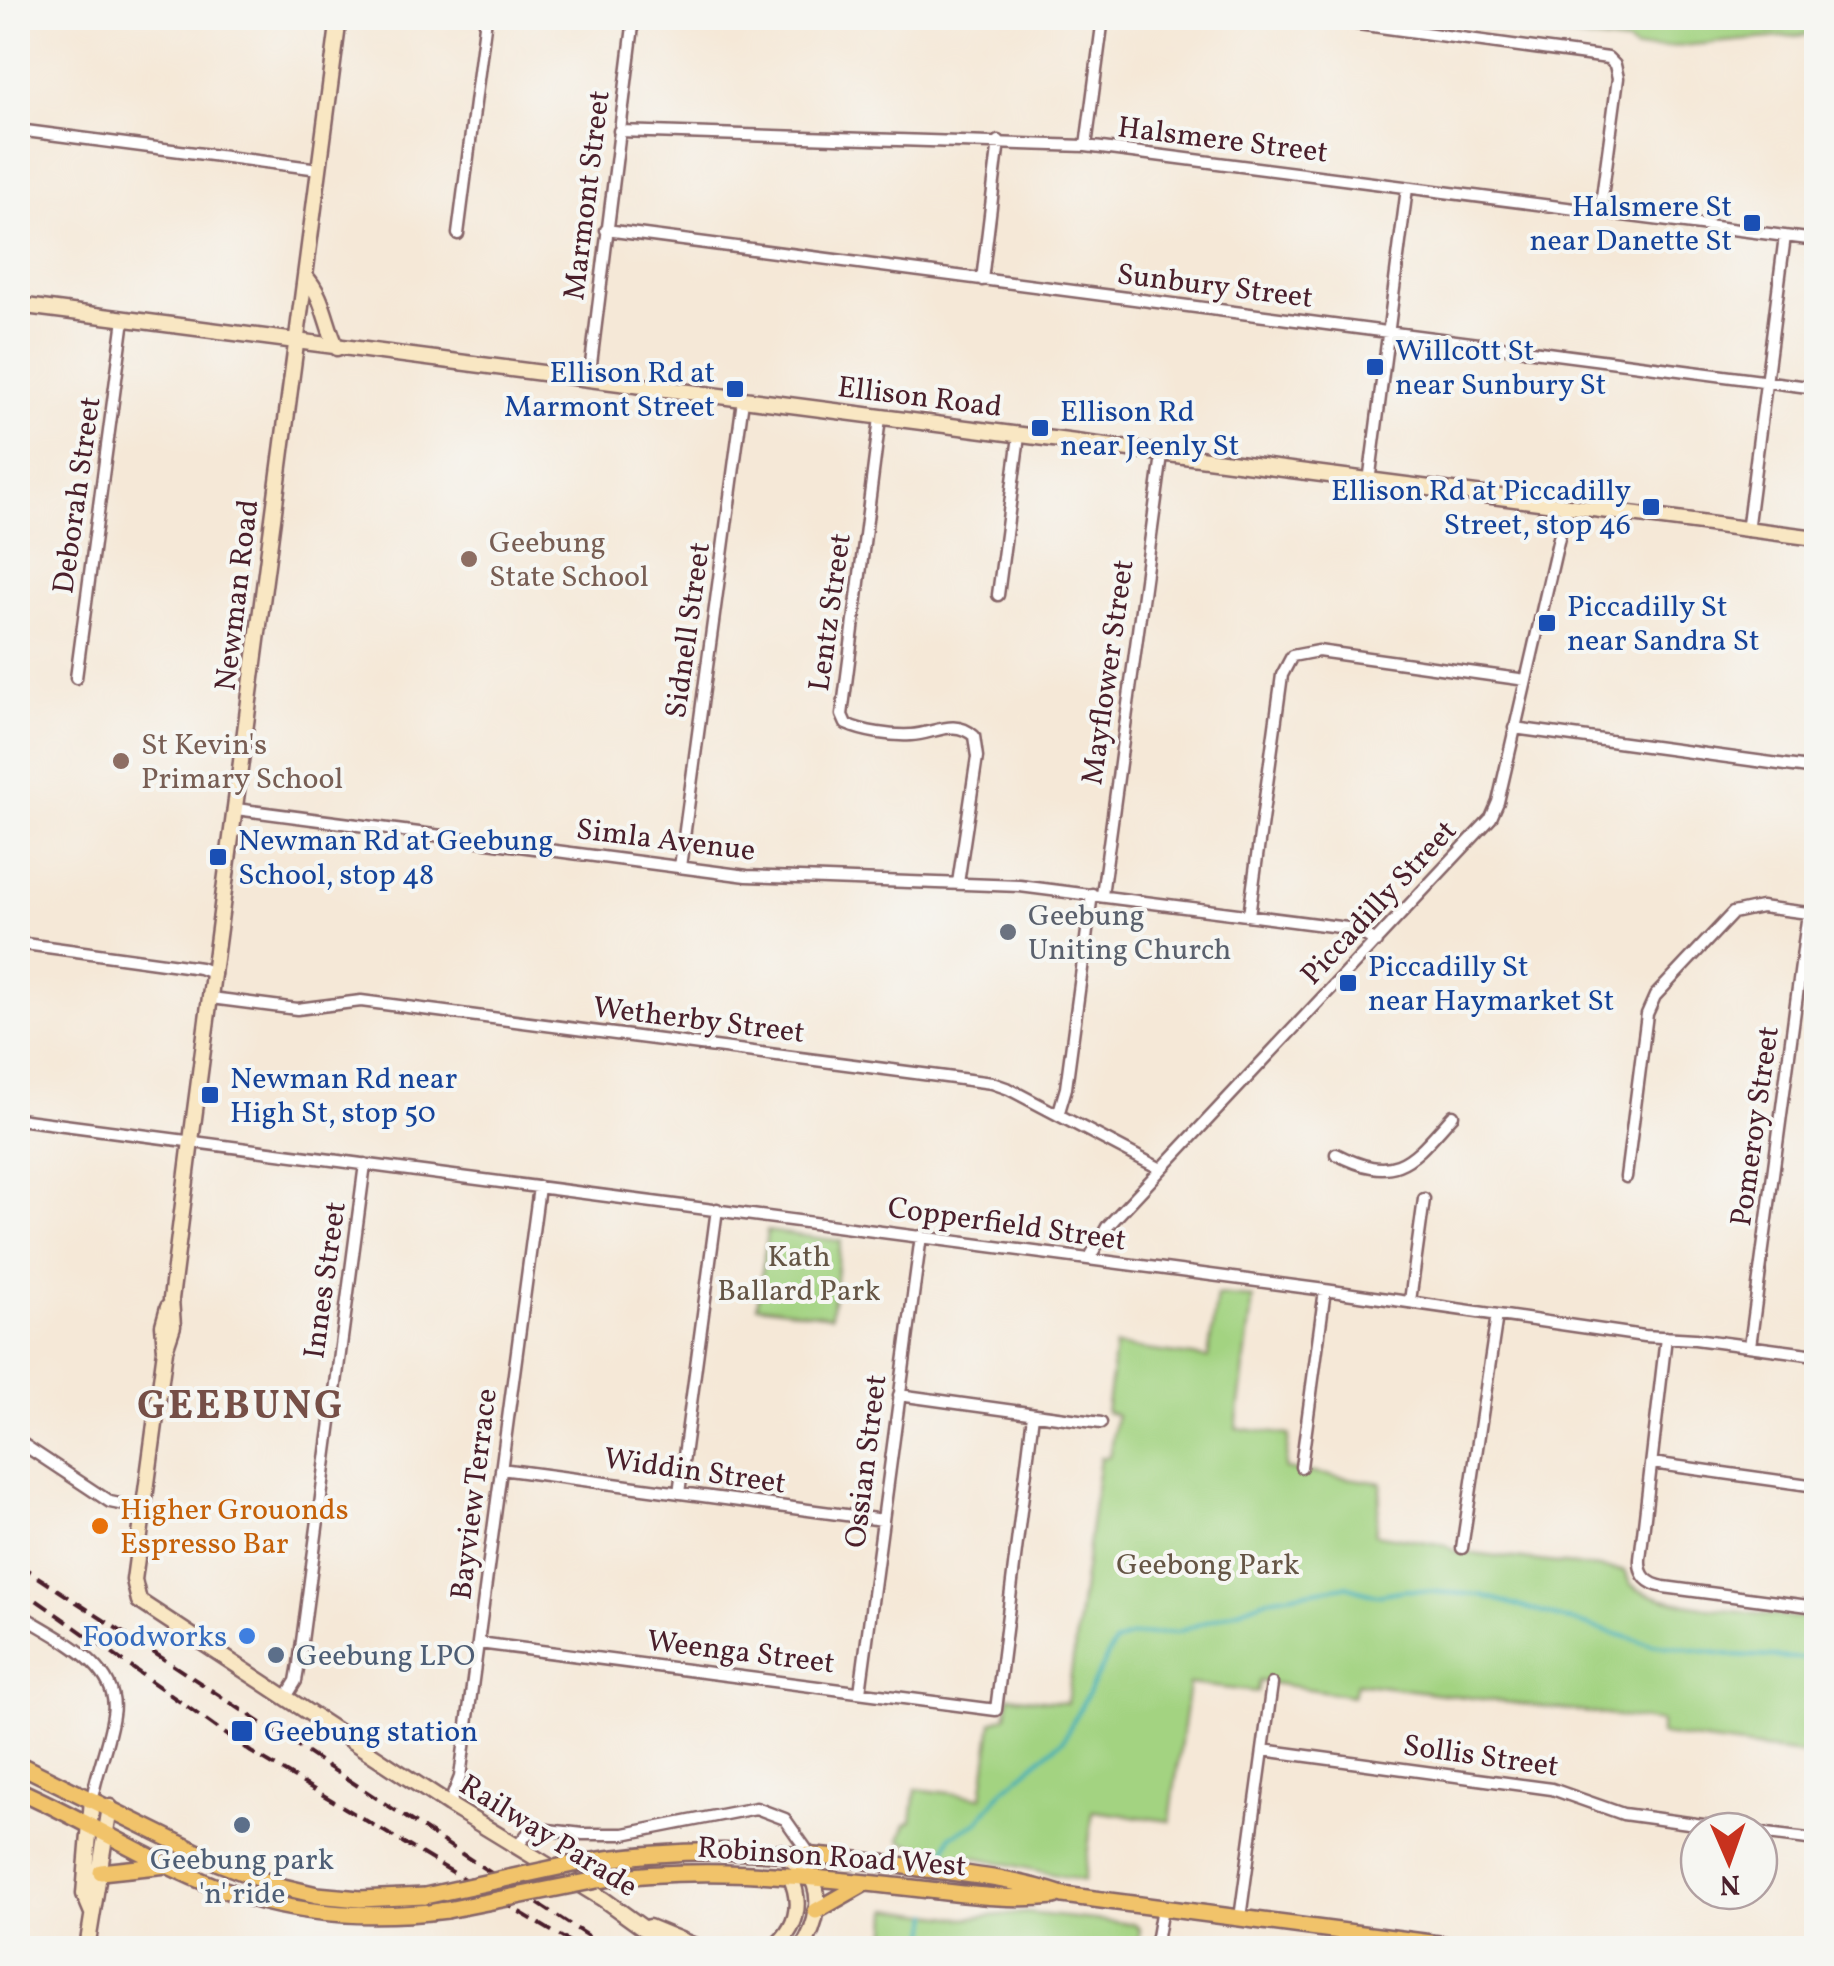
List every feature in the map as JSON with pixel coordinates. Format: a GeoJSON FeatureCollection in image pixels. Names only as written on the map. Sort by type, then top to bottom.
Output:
{"type":"FeatureCollection","features":[{"type":"Feature","properties":{"kind":"main road","name":"Newman Road"},"geometry":{"type":"LineString","coordinates":[[136,1596],[134,1580],[164,1350],[163,1325],[171,1300],[215,974],[339,18]]}},
{"type":"Feature","properties":{"kind":"main road"},"geometry":{"type":"LineString","coordinates":[[305,276],[320,291],[327,326],[338,348]]}},
{"type":"Feature","properties":{"kind":"main road","name":"Ellison Road"},"geometry":{"type":"LineString","coordinates":[[18,305],[1816,538]]}},
{"type":"Feature","properties":{"kind":"main road","name":"Railway Parade"},"geometry":{"type":"LineString","coordinates":[[136,1596],[144,1607],[449,1805],[518,1845],[671,1948]]}},
{"type":"Feature","properties":{"kind":"main road","name":"Robinson Road West"},"geometry":{"type":"LineString","coordinates":[[18,1764],[219,1863],[294,1890],[360,1900],[425,1896],[573,1864],[686,1850],[809,1853],[967,1874],[1063,1895]]}},
{"type":"Feature","properties":{"kind":"main road","name":"Robinson Road West"},"geometry":{"type":"LineString","coordinates":[[18,1790],[241,1896],[295,1909],[374,1916],[447,1910],[597,1880],[698,1872],[810,1877],[1004,1896],[1063,1895],[1470,1948]]}},
{"type":"Feature","properties":{"kind":"main road"},"geometry":{"type":"LineString","coordinates":[[92,1798],[84,1894],[92,1914]]}},
{"type":"Feature","properties":{"kind":"main road"},"geometry":{"type":"LineString","coordinates":[[87,1948],[110,1808]]}},
{"type":"Feature","properties":{"kind":"main road"},"geometry":{"type":"LineString","coordinates":[[780,1851],[810,1877],[816,1892],[814,1926],[802,1948]]}},
{"type":"Feature","properties":{"kind":"main road"},"geometry":{"type":"LineString","coordinates":[[101,1872],[167,1864]]}},
{"type":"Feature","properties":{"kind":"main road"},"geometry":{"type":"LineString","coordinates":[[775,1948],[787,1936],[796,1914],[797,1893],[790,1876]]}},
{"type":"Feature","properties":{"kind":"main road"},"geometry":{"type":"LineString","coordinates":[[816,1911],[865,1882]]}},
{"type":"Feature","properties":{"kind":"main road","name":"Railway Parade"},"geometry":{"type":"LineString","coordinates":[[635,1921],[700,1948]]}},
{"type":"Feature","properties":{"kind":"street"},"geometry":{"type":"LineString","coordinates":[[458,234],[486,18]]}},
{"type":"Feature","properties":{"kind":"street","name":"Marmont Street"},"geometry":{"type":"LineString","coordinates":[[589,380],[634,18]]}},
{"type":"Feature","properties":{"kind":"street"},"geometry":{"type":"LineString","coordinates":[[1086,146],[1103,18]]}},
{"type":"Feature","properties":{"kind":"street"},"geometry":{"type":"LineString","coordinates":[[1314,18],[1598,54],[1613,61],[1618,78],[1600,212]]}},
{"type":"Feature","properties":{"kind":"street"},"geometry":{"type":"LineString","coordinates":[[18,130],[319,169]]}},
{"type":"Feature","properties":{"kind":"street","name":"Halsmere Street"},"geometry":{"type":"LineString","coordinates":[[619,131],[1086,146],[1816,240]]}},
{"type":"Feature","properties":{"kind":"street"},"geometry":{"type":"LineString","coordinates":[[982,280],[999,141]]}},
{"type":"Feature","properties":{"kind":"street"},"geometry":{"type":"LineString","coordinates":[[1369,482],[1407,188]]}},
{"type":"Feature","properties":{"kind":"street","name":"Sunbury Street"},"geometry":{"type":"LineString","coordinates":[[606,230],[1816,388]]}},
{"type":"Feature","properties":{"kind":"street"},"geometry":{"type":"LineString","coordinates":[[1746,531],[1784,236]]}},
{"type":"Feature","properties":{"kind":"street","name":"Deborah Street"},"geometry":{"type":"LineString","coordinates":[[76,678],[124,319]]}},
{"type":"Feature","properties":{"kind":"street","name":"Sidnell Street"},"geometry":{"type":"LineString","coordinates":[[680,867],[743,400]]}},
{"type":"Feature","properties":{"kind":"street","name":"Lentz Street"},"geometry":{"type":"LineString","coordinates":[[880,418],[843,720],[850,726],[905,735],[959,726],[974,736],[978,749],[958,883]]}},
{"type":"Feature","properties":{"kind":"street"},"geometry":{"type":"LineString","coordinates":[[998,595],[1019,436]]}},
{"type":"Feature","properties":{"kind":"street","name":"Mayflower Street"},"geometry":{"type":"LineString","coordinates":[[1058,1115],[1066,1088],[1097,895],[1162,455]]}},
{"type":"Feature","properties":{"kind":"street","name":"Piccadilly Street"},"geometry":{"type":"LineString","coordinates":[[1089,1260],[1107,1227],[1491,818],[1498,802],[1566,507]]}},
{"type":"Feature","properties":{"kind":"street"},"geometry":{"type":"LineString","coordinates":[[1284,645],[1292,656]]}},
{"type":"Feature","properties":{"kind":"street"},"geometry":{"type":"LineString","coordinates":[[1292,656],[1318,652],[1526,680]]}},
{"type":"Feature","properties":{"kind":"street"},"geometry":{"type":"LineString","coordinates":[[1249,915],[1282,675],[1292,656]]}},
{"type":"Feature","properties":{"kind":"street"},"geometry":{"type":"LineString","coordinates":[[1514,728],[1816,769]]}},
{"type":"Feature","properties":{"kind":"street","name":"Simla Avenue"},"geometry":{"type":"LineString","coordinates":[[236,809],[772,877],[958,883],[1097,895],[1355,929],[1376,942]]}},
{"type":"Feature","properties":{"kind":"street"},"geometry":{"type":"LineString","coordinates":[[1626,1177],[1647,1014],[1654,996],[1733,912],[1761,907],[1812,913]]}},
{"type":"Feature","properties":{"kind":"street","name":"Pomeroy Street"},"geometry":{"type":"LineString","coordinates":[[1750,1346],[1812,913]]}},
{"type":"Feature","properties":{"kind":"street"},"geometry":{"type":"LineString","coordinates":[[18,943],[200,968],[215,974]]}},
{"type":"Feature","properties":{"kind":"street","name":"Wetherby Street"},"geometry":{"type":"LineString","coordinates":[[210,998],[297,1009],[361,1000],[992,1083],[1160,1169]]}},
{"type":"Feature","properties":{"kind":"street"},"geometry":{"type":"LineString","coordinates":[[1336,1154],[1370,1166],[1400,1167],[1417,1155],[1453,1116]]}},
{"type":"Feature","properties":{"kind":"street"},"geometry":{"type":"LineString","coordinates":[[18,1119],[18,1134]]}},
{"type":"Feature","properties":{"kind":"street","name":"Copperfield Street"},"geometry":{"type":"LineString","coordinates":[[18,1119],[1816,1355]]}},
{"type":"Feature","properties":{"kind":"street","name":"Innes Street"},"geometry":{"type":"LineString","coordinates":[[286,1697],[296,1681],[299,1664],[365,1164]]}},
{"type":"Feature","properties":{"kind":"street","name":"Bayview Terrace"},"geometry":{"type":"LineString","coordinates":[[449,1805],[460,1776],[539,1187]]}},
{"type":"Feature","properties":{"kind":"street"},"geometry":{"type":"LineString","coordinates":[[1410,1302],[1424,1199]]}},
{"type":"Feature","properties":{"kind":"street"},"geometry":{"type":"LineString","coordinates":[[679,1493],[717,1209]]}},
{"type":"Feature","properties":{"kind":"street","name":"Ossian Street"},"geometry":{"type":"LineString","coordinates":[[860,1692],[921,1236]]}},
{"type":"Feature","properties":{"kind":"street"},"geometry":{"type":"LineString","coordinates":[[1301,1467],[1325,1290]]}},
{"type":"Feature","properties":{"kind":"street"},"geometry":{"type":"LineString","coordinates":[[1462,1548],[1497,1315]]}},
{"type":"Feature","properties":{"kind":"street"},"geometry":{"type":"LineString","coordinates":[[1666,1337],[1640,1559],[1644,1578],[1664,1587],[1816,1607]]}},
{"type":"Feature","properties":{"kind":"street"},"geometry":{"type":"LineString","coordinates":[[899,1395],[1100,1423]]}},
{"type":"Feature","properties":{"kind":"street","name":"Weenga Street"},"geometry":{"type":"LineString","coordinates":[[479,1643],[996,1710],[1034,1415]]}},
{"type":"Feature","properties":{"kind":"street"},"geometry":{"type":"LineString","coordinates":[[18,1441],[110,1502],[144,1509]]}},
{"type":"Feature","properties":{"kind":"street"},"geometry":{"type":"LineString","coordinates":[[1652,1463],[1816,1486]]}},
{"type":"Feature","properties":{"kind":"street","name":"Widdin Street"},"geometry":{"type":"LineString","coordinates":[[501,1469],[882,1520]]}},
{"type":"Feature","properties":{"kind":"street"},"geometry":{"type":"LineString","coordinates":[[18,1613],[86,1658],[111,1684],[114,1714],[92,1798]]}},
{"type":"Feature","properties":{"kind":"street"},"geometry":{"type":"LineString","coordinates":[[1240,1918],[1272,1684]]}},
{"type":"Feature","properties":{"kind":"street","name":"Sollis Street"},"geometry":{"type":"LineString","coordinates":[[1264,1750],[1552,1789],[1623,1814],[1679,1822]]}},
{"type":"Feature","properties":{"kind":"street","name":"Robinson Road West"},"geometry":{"type":"LineString","coordinates":[[518,1845],[530,1832],[539,1829],[583,1834],[634,1832],[756,1808],[785,1819],[809,1853]]}},
{"type":"Feature","properties":{"kind":"street"},"geometry":{"type":"LineString","coordinates":[[1779,1835],[1816,1840]]}},
{"type":"Feature","properties":{"kind":"street"},"geometry":{"type":"LineString","coordinates":[[1156,1948],[1162,1908]]}},
{"type":"Feature","properties":{"kind":"green space"},"geometry":{"type":"Polygon","coordinates":[[[1423,18],[1816,18],[1816,34],[1635,50],[1628,44],[1423,18]]]}},
{"type":"Feature","properties":{"kind":"green space"},"geometry":{"type":"Polygon","coordinates":[[[1751,18],[1800,18],[1796,25],[1769,30],[1751,18]]]}},
{"type":"Feature","properties":{"kind":"green space","name":"Kath Ballard Park"},"geometry":{"type":"Polygon","coordinates":[[[767,1231],[841,1241],[831,1316],[757,1306],[767,1231]]]}},
{"type":"Feature","properties":{"kind":"green space","name":"Geebong Park"},"geometry":{"type":"Polygon","coordinates":[[[1217,1295],[1253,1298],[1236,1428],[1289,1435],[1285,1469],[1382,1483],[1375,1534],[1446,1545],[1455,1551],[1624,1571],[1632,1585],[1665,1599],[1816,1620],[1816,1756],[1661,1735],[1661,1722],[1356,1683],[1353,1696],[1259,1681],[1257,1692],[1189,1684],[1170,1821],[1093,1811],[1084,1881],[980,1858],[927,1851],[900,1840],[906,1824],[912,1821],[916,1789],[982,1797],[992,1722],[1007,1715],[1009,1696],[1067,1703],[1100,1458],[1109,1456],[1116,1415],[1106,1412],[1115,1346],[1208,1358],[1217,1295]]]}},
{"type":"Feature","properties":{"kind":"green space"},"geometry":{"type":"Polygon","coordinates":[[[889,1909],[962,1918],[1026,1913],[1134,1924],[1140,1929],[1138,1948],[887,1948],[889,1909]]]}},
{"type":"Feature","properties":{"kind":"waterway"},"geometry":{"type":"LineString","coordinates":[[944,1853],[951,1836],[978,1822],[1003,1790],[1063,1740],[1114,1644],[1131,1636],[1178,1632],[1274,1597],[1346,1586],[1376,1595],[1406,1590],[1481,1595],[1651,1644],[1732,1655],[1816,1659]]}},
{"type":"Feature","properties":{"kind":"waterway"},"geometry":{"type":"LineString","coordinates":[[926,1948],[931,1914]]}},
{"type":"Feature","properties":{"kind":"railway"},"geometry":{"type":"LineString","coordinates":[[18,1564],[606,1948]]}},
{"type":"Feature","properties":{"kind":"railway"},"geometry":{"type":"LineString","coordinates":[[18,1587],[251,1752],[580,1948]]}},
{"type":"Feature","properties":{"kind":"place","name":"Halsmere St near Danette St"},"geometry":{"type":"Point","coordinates":[1752,223]}},
{"type":"Feature","properties":{"kind":"place","name":"Willcott St near Sunbury St"},"geometry":{"type":"Point","coordinates":[1375,367]}},
{"type":"Feature","properties":{"kind":"place","name":"Ellison Rd at Marmont Street"},"geometry":{"type":"Point","coordinates":[735,389]}},
{"type":"Feature","properties":{"kind":"place","name":"Ellison Rd near Jeenly St"},"geometry":{"type":"Point","coordinates":[1040,428]}},
{"type":"Feature","properties":{"kind":"place","name":"Ellison Rd at Piccadilly Street, stop 46"},"geometry":{"type":"Point","coordinates":[1651,507]}},
{"type":"Feature","properties":{"kind":"place","name":"Geebung State School"},"geometry":{"type":"Point","coordinates":[469,559]}},
{"type":"Feature","properties":{"kind":"place","name":"Piccadilly St near Sandra St"},"geometry":{"type":"Point","coordinates":[1547,623]}},
{"type":"Feature","properties":{"kind":"place","name":"St Kevin's Primary School"},"geometry":{"type":"Point","coordinates":[121,761]}},
{"type":"Feature","properties":{"kind":"place","name":"Newman Rd at Geebung School, stop 48"},"geometry":{"type":"Point","coordinates":[218,857]}},
{"type":"Feature","properties":{"kind":"place","name":"Geebung Uniting Church"},"geometry":{"type":"Point","coordinates":[1008,932]}},
{"type":"Feature","properties":{"kind":"place","name":"Piccadilly St near Haymarket St"},"geometry":{"type":"Point","coordinates":[1348,983]}},
{"type":"Feature","properties":{"kind":"place","name":"Newman Rd near High St, stop 50"},"geometry":{"type":"Point","coordinates":[210,1095]}},
{"type":"Feature","properties":{"kind":"place","name":"Higher Grouonds Espresso Bar"},"geometry":{"type":"Point","coordinates":[100,1526]}},
{"type":"Feature","properties":{"kind":"place","name":"Foodworks"},"geometry":{"type":"Point","coordinates":[247,1636]}},
{"type":"Feature","properties":{"kind":"place","name":"Geebung LPO"},"geometry":{"type":"Point","coordinates":[276,1655]}},
{"type":"Feature","properties":{"kind":"place","name":"Geebung station"},"geometry":{"type":"Point","coordinates":[242,1731]}},
{"type":"Feature","properties":{"kind":"place","name":"Geebung park 'n' ride"},"geometry":{"type":"Point","coordinates":[242,1825]}},
{"type":"Feature","properties":{"kind":"district","name":"GEEBUNG"},"geometry":{"type":"Point","coordinates":[241,1404]}}]}
